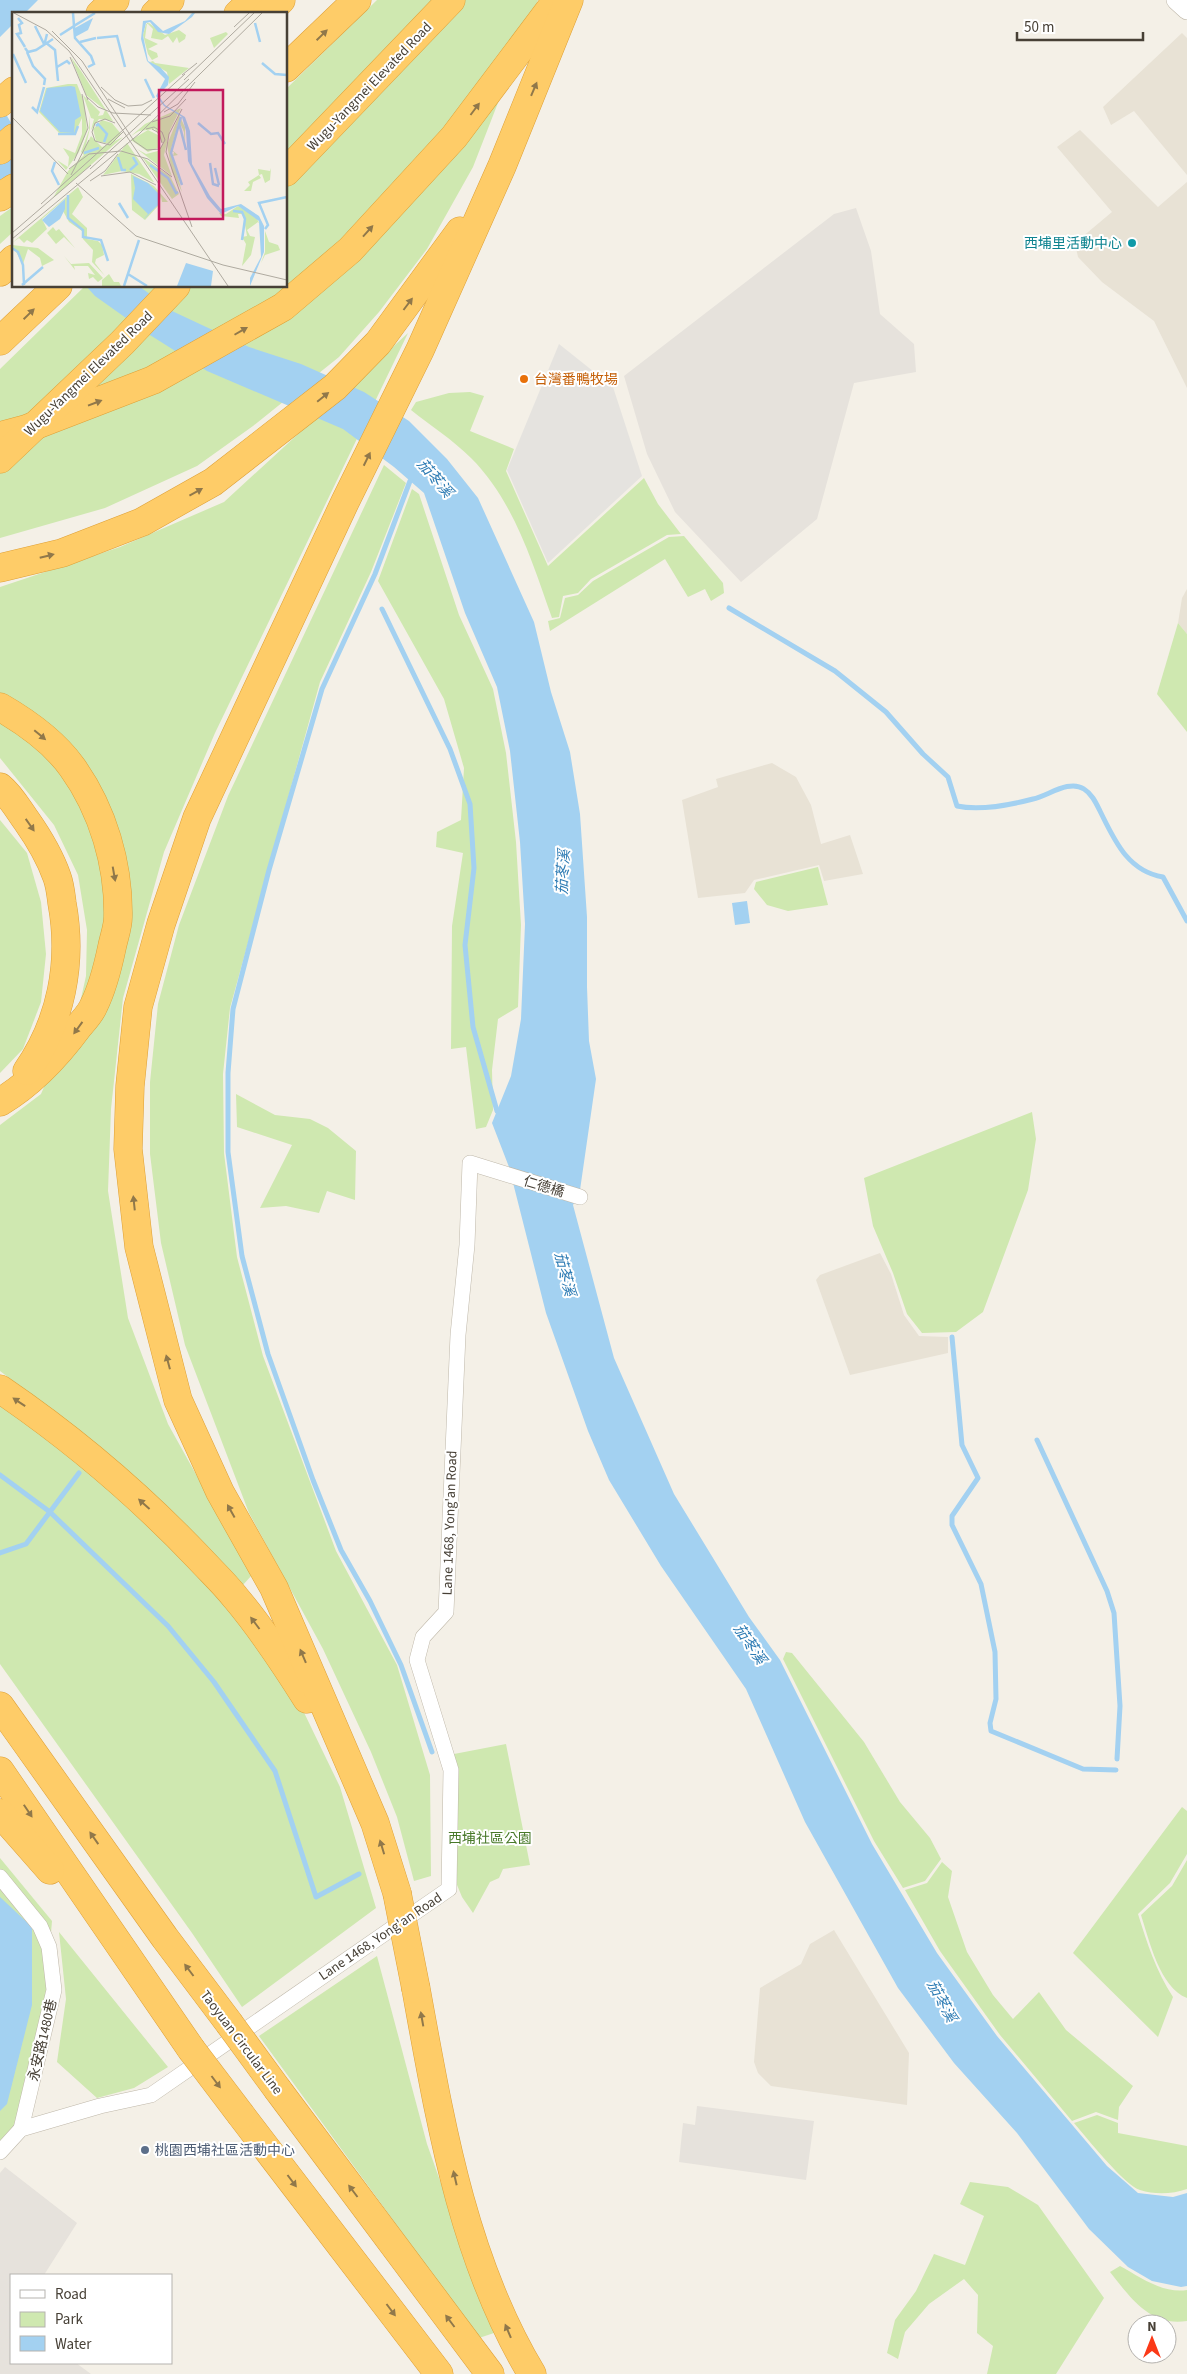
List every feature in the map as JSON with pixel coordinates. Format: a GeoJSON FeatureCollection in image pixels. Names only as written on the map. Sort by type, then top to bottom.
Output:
{"type":"FeatureCollection","features":[{"type":"Feature","properties":{"kind":"highway"},"geometry":{"type":"LineString","coordinates":[[102,12],[115,0]]}},
{"type":"Feature","properties":{"kind":"highway"},"geometry":{"type":"LineString","coordinates":[[157,12],[170,0]]}},
{"type":"Feature","properties":{"kind":"highway"},"geometry":{"type":"LineString","coordinates":[[240,12],[253,0]]}},
{"type":"Feature","properties":{"kind":"highway"},"geometry":{"type":"LineString","coordinates":[[269,12],[281,0]]}},
{"type":"Feature","properties":{"kind":"highway"},"geometry":{"type":"LineString","coordinates":[[288,66],[357,0]]}},
{"type":"Feature","properties":{"kind":"highway","name":"Wugu-Yangmei Elevated Road"},"geometry":{"type":"LineString","coordinates":[[288,170],[451,0]]}},
{"type":"Feature","properties":{"kind":"highway"},"geometry":{"type":"LineString","coordinates":[[0,436],[26,429],[154,380],[282,307],[350,250],[454,137],[557,0]]}},
{"type":"Feature","properties":{"kind":"highway"},"geometry":{"type":"LineString","coordinates":[[532,2374],[513,2342],[483,2271],[463,2211],[436,2099],[397,1893],[375,1823],[274,1588],[220,1492],[178,1400],[139,1247],[128,1149],[130,1086],[138,1007],[161,924],[197,818],[345,502],[420,350],[502,166],[569,0]]}},
{"type":"Feature","properties":{"kind":"highway"},"geometry":{"type":"LineString","coordinates":[[0,103],[12,93]]}},
{"type":"Feature","properties":{"kind":"highway"},"geometry":{"type":"LineString","coordinates":[[0,150],[12,140]]}},
{"type":"Feature","properties":{"kind":"highway"},"geometry":{"type":"LineString","coordinates":[[0,568],[62,553],[142,522],[213,482],[285,428],[335,387],[378,343],[455,238],[502,166]]}},
{"type":"Feature","properties":{"kind":"highway"},"geometry":{"type":"LineString","coordinates":[[0,197],[12,189]]}},
{"type":"Feature","properties":{"kind":"highway"},"geometry":{"type":"LineString","coordinates":[[0,272],[12,261]]}},
{"type":"Feature","properties":{"kind":"highway"},"geometry":{"type":"LineString","coordinates":[[0,341],[56,288]]}},
{"type":"Feature","properties":{"kind":"highway","name":"Wugu-Yangmei Elevated Road"},"geometry":{"type":"LineString","coordinates":[[0,459],[122,343],[174,288]]}},
{"type":"Feature","properties":{"kind":"highway"},"geometry":{"type":"LineString","coordinates":[[0,707],[21,719],[50,744],[71,766],[90,795],[106,832],[116,879],[118,919],[108,968],[94,1006],[56,1058],[18,1091],[0,1101]]}},
{"type":"Feature","properties":{"kind":"highway"},"geometry":{"type":"LineString","coordinates":[[0,787],[7,793],[34,832],[58,878],[66,921],[67,960],[58,1010],[40,1052],[15,1088],[0,1101]]}},
{"type":"Feature","properties":{"kind":"highway"},"geometry":{"type":"LineString","coordinates":[[0,1389],[45,1420],[108,1471],[170,1528],[234,1596],[274,1648],[349,1766]]}},
{"type":"Feature","properties":{"kind":"highway","name":"Taoyuan Circular Line"},"geometry":{"type":"LineString","coordinates":[[0,1706],[165,1938],[490,2374]]}},
{"type":"Feature","properties":{"kind":"highway"},"geometry":{"type":"LineString","coordinates":[[0,1771],[191,2049],[439,2374]]}},
{"type":"Feature","properties":{"kind":"highway"},"geometry":{"type":"LineString","coordinates":[[0,1813],[133,1965]]}},
{"type":"Feature","properties":{"kind":"street"},"geometry":{"type":"LineString","coordinates":[[1176,0],[1187,10]]}},
{"type":"Feature","properties":{"kind":"street","name":"Lane 1468, Yong'an Road"},"geometry":{"type":"LineString","coordinates":[[21,2129],[100,2106],[151,2095],[166,2082],[449,1889],[451,1770],[416,1660],[423,1637],[446,1612],[458,1336],[467,1245],[470,1163],[507,1174]]}},
{"type":"Feature","properties":{"kind":"street","name":"仁德橋"},"geometry":{"type":"LineString","coordinates":[[507,1174],[580,1197]]}},
{"type":"Feature","properties":{"kind":"street","name":"永安路1480巷"},"geometry":{"type":"LineString","coordinates":[[0,1876],[40,1926],[49,1947],[54,1990],[21,2129]]}},
{"type":"Feature","properties":{"kind":"street"},"geometry":{"type":"LineString","coordinates":[[0,2152],[21,2129]]}},
{"type":"Feature","properties":{"kind":"shaded area"},"geometry":{"type":"Polygon","coordinates":[[[1182,33],[1187,38],[1187,175],[1134,111],[1111,125],[1103,107],[1182,33]]]}},
{"type":"Feature","properties":{"kind":"shaded area"},"geometry":{"type":"Polygon","coordinates":[[[1080,130],[1158,207],[1187,182],[1187,388],[1154,321],[1102,282],[1078,257],[1075,243],[1112,212],[1057,147],[1080,130]]]}},
{"type":"Feature","properties":{"kind":"shaded area"},"geometry":{"type":"Polygon","coordinates":[[[856,208],[871,251],[880,314],[914,344],[916,372],[854,383],[817,519],[741,582],[675,512],[647,454],[624,376],[834,214],[856,208]]]}},
{"type":"Feature","properties":{"kind":"shaded area"},"geometry":{"type":"Polygon","coordinates":[[[559,344],[613,387],[642,476],[548,563],[507,470],[559,344]]]}},
{"type":"Feature","properties":{"kind":"shaded area"},"geometry":{"type":"Polygon","coordinates":[[[1187,589],[1187,634],[1178,623],[1182,598],[1187,589]]]}},
{"type":"Feature","properties":{"kind":"shaded area"},"geometry":{"type":"Polygon","coordinates":[[[772,763],[796,777],[811,805],[821,844],[850,835],[863,874],[824,881],[819,865],[754,880],[745,893],[698,898],[682,800],[718,787],[716,779],[772,763]]]}},
{"type":"Feature","properties":{"kind":"shaded area"},"geometry":{"type":"Polygon","coordinates":[[[880,1253],[891,1274],[904,1315],[919,1336],[948,1337],[948,1353],[850,1375],[816,1280],[820,1275],[880,1253]]]}},
{"type":"Feature","properties":{"kind":"shaded area"},"geometry":{"type":"Polygon","coordinates":[[[834,1930],[909,2053],[907,2105],[771,2086],[758,2073],[754,2062],[760,1988],[801,1964],[810,1944],[834,1930]]]}},
{"type":"Feature","properties":{"kind":"shaded area"},"geometry":{"type":"Polygon","coordinates":[[[697,2106],[814,2121],[806,2180],[679,2162],[683,2123],[695,2125],[697,2106]]]}},
{"type":"Feature","properties":{"kind":"shaded area"},"geometry":{"type":"Polygon","coordinates":[[[5,2167],[77,2223],[45,2274],[10,2274],[10,2364],[77,2364],[91,2374],[0,2374],[0,2173],[5,2167]]]}},
{"type":"Feature","properties":{"kind":"green space"},"geometry":{"type":"Polygon","coordinates":[[[377,0],[538,0],[473,167],[427,249],[379,312],[339,357],[253,426],[197,466],[105,508],[0,538],[0,369],[83,288],[288,288],[288,87],[377,0]]]}},
{"type":"Feature","properties":{"kind":"green space"},"geometry":{"type":"Polygon","coordinates":[[[12,207],[12,233],[0,244],[0,216],[12,207]]]}},
{"type":"Feature","properties":{"kind":"green space"},"geometry":{"type":"Polygon","coordinates":[[[408,333],[215,733],[164,852],[123,998],[111,1109],[108,1191],[128,1318],[168,1424],[252,1575],[242,1586],[75,1428],[0,1371],[0,1125],[41,1094],[80,1003],[86,976],[87,930],[78,875],[54,825],[0,758],[0,587],[120,547],[224,502],[408,333]]]}},
{"type":"Feature","properties":{"kind":"green space"},"geometry":{"type":"Polygon","coordinates":[[[470,392],[484,396],[470,431],[514,449],[506,471],[548,566],[644,478],[658,504],[681,534],[667,535],[591,579],[578,593],[563,596],[559,617],[552,618],[529,554],[499,493],[486,475],[464,451],[411,410],[416,402],[449,393],[470,392]]]}},
{"type":"Feature","properties":{"kind":"green space"},"geometry":{"type":"Polygon","coordinates":[[[384,465],[406,483],[371,572],[320,682],[230,1008],[223,1074],[224,1153],[237,1257],[263,1356],[336,1551],[397,1665],[430,1775],[431,1876],[414,1881],[397,1817],[371,1752],[323,1649],[249,1513],[185,1345],[161,1243],[150,1154],[150,1082],[158,1004],[179,925],[228,796],[384,465]]]}},
{"type":"Feature","properties":{"kind":"green space"},"geometry":{"type":"Polygon","coordinates":[[[412,489],[419,494],[459,615],[493,689],[506,753],[516,842],[521,925],[518,1007],[498,1019],[492,1070],[493,1110],[486,1127],[476,1129],[466,1047],[451,1049],[452,926],[463,853],[436,847],[437,832],[461,820],[464,768],[444,699],[378,581],[412,489]]]}},
{"type":"Feature","properties":{"kind":"green space"},"geometry":{"type":"Polygon","coordinates":[[[684,536],[723,583],[724,593],[711,601],[705,589],[688,597],[665,559],[550,631],[548,621],[560,618],[565,598],[578,595],[593,581],[669,537],[684,536]]]}},
{"type":"Feature","properties":{"kind":"green space"},"geometry":{"type":"Polygon","coordinates":[[[1178,623],[1187,634],[1187,732],[1157,694],[1178,623]]]}},
{"type":"Feature","properties":{"kind":"green space"},"geometry":{"type":"Polygon","coordinates":[[[0,820],[27,853],[41,902],[46,954],[41,1002],[23,1049],[0,1073],[0,820]]]}},
{"type":"Feature","properties":{"kind":"green space"},"geometry":{"type":"Polygon","coordinates":[[[818,867],[828,905],[788,911],[767,905],[754,889],[756,882],[818,867]]]}},
{"type":"Feature","properties":{"kind":"green space"},"geometry":{"type":"Polygon","coordinates":[[[236,1094],[275,1115],[310,1119],[328,1128],[356,1151],[355,1200],[327,1191],[319,1213],[286,1206],[260,1208],[292,1145],[237,1127],[236,1094]]]}},
{"type":"Feature","properties":{"kind":"green space"},"geometry":{"type":"Polygon","coordinates":[[[1032,1112],[1036,1139],[1028,1190],[983,1312],[956,1332],[922,1333],[907,1314],[893,1273],[873,1226],[864,1178],[1032,1112]]]}},
{"type":"Feature","properties":{"kind":"green space"},"geometry":{"type":"Polygon","coordinates":[[[0,1404],[122,1498],[211,1583],[296,1696],[340,1787],[376,1908],[242,2007],[192,1933],[0,1664],[0,1404]]]}},
{"type":"Feature","properties":{"kind":"green space"},"geometry":{"type":"Polygon","coordinates":[[[786,1652],[792,1653],[864,1742],[900,1802],[930,1838],[941,1859],[925,1881],[903,1888],[874,1841],[783,1659],[786,1652]]]}},
{"type":"Feature","properties":{"kind":"green space","name":"西埔社區公園"},"geometry":{"type":"Polygon","coordinates":[[[506,1744],[530,1865],[503,1869],[499,1878],[490,1882],[473,1913],[462,1897],[455,1880],[454,1754],[506,1744]]]}},
{"type":"Feature","properties":{"kind":"green space"},"geometry":{"type":"Polygon","coordinates":[[[1182,1807],[1187,1811],[1187,1854],[1170,1883],[1138,1914],[1157,1967],[1173,1997],[1158,2037],[1073,1953],[1182,1807]]]}},
{"type":"Feature","properties":{"kind":"green space"},"geometry":{"type":"Polygon","coordinates":[[[0,1858],[52,1921],[46,1991],[33,2062],[16,2125],[0,2143],[0,1858]]]}},
{"type":"Feature","properties":{"kind":"green space"},"geometry":{"type":"Polygon","coordinates":[[[1187,1860],[1187,1998],[1178,1993],[1163,1974],[1152,1950],[1141,1915],[1172,1886],[1187,1860]]]}},
{"type":"Feature","properties":{"kind":"green space"},"geometry":{"type":"Polygon","coordinates":[[[942,1862],[952,1871],[948,1897],[967,1952],[993,1995],[1013,2019],[1039,1992],[1066,2030],[1133,2086],[1119,2107],[1118,2120],[1096,2112],[1072,2121],[1000,2035],[940,1951],[905,1890],[927,1883],[942,1862]]]}},
{"type":"Feature","properties":{"kind":"green space"},"geometry":{"type":"Polygon","coordinates":[[[59,1932],[168,2067],[134,2088],[97,2098],[57,2062],[66,1999],[59,1932]]]}},
{"type":"Feature","properties":{"kind":"green space"},"geometry":{"type":"Polygon","coordinates":[[[377,1956],[427,2144],[494,2333],[479,2338],[259,2036],[377,1956]]]}},
{"type":"Feature","properties":{"kind":"green space"},"geometry":{"type":"Polygon","coordinates":[[[1097,2115],[1118,2123],[1118,2133],[1187,2146],[1187,2189],[1170,2193],[1152,2193],[1133,2187],[1106,2160],[1074,2123],[1097,2115]]]}},
{"type":"Feature","properties":{"kind":"green space"},"geometry":{"type":"Polygon","coordinates":[[[970,2182],[1008,2187],[1038,2205],[1104,2298],[1056,2374],[987,2374],[993,2346],[977,2333],[978,2295],[964,2279],[929,2304],[905,2332],[898,2359],[887,2353],[895,2320],[916,2291],[934,2254],[965,2265],[984,2216],[960,2204],[970,2182]]]}},
{"type":"Feature","properties":{"kind":"green space"},"geometry":{"type":"Polygon","coordinates":[[[1120,2266],[1161,2287],[1178,2291],[1187,2290],[1187,2321],[1177,2322],[1177,2314],[1151,2314],[1133,2300],[1110,2272],[1120,2266]]]}},
{"type":"Feature","properties":{"kind":"water"},"geometry":{"type":"Polygon","coordinates":[[[0,0],[38,0],[26,12],[12,12],[12,25],[0,37],[0,0]]]}},
{"type":"Feature","properties":{"kind":"water"},"geometry":{"type":"Polygon","coordinates":[[[0,104],[12,125],[12,202],[0,188],[0,104]]]}},
{"type":"Feature","properties":{"kind":"water","name":"茄苳溪"},"geometry":{"type":"Polygon","coordinates":[[[88,288],[142,288],[172,311],[249,347],[301,364],[364,392],[409,421],[447,459],[478,498],[534,622],[551,692],[570,752],[580,814],[587,917],[589,1041],[596,1079],[580,1190],[573,1205],[614,1358],[674,1494],[749,1617],[780,1660],[872,1844],[937,1953],[997,2036],[1107,2166],[1138,2193],[1173,2197],[1187,2193],[1187,2286],[1181,2287],[1152,2281],[1128,2267],[1089,2229],[1017,2133],[954,2063],[898,1988],[805,1822],[746,1689],[661,1566],[609,1480],[588,1431],[546,1313],[509,1167],[492,1123],[511,1076],[521,1019],[525,924],[520,842],[510,751],[497,687],[465,613],[424,493],[394,467],[343,429],[207,371],[150,335],[95,296],[88,288]]]}},
{"type":"Feature","properties":{"kind":"water"},"geometry":{"type":"Polygon","coordinates":[[[747,901],[750,923],[735,925],[732,903],[747,901]]]}},
{"type":"Feature","properties":{"kind":"water"},"geometry":{"type":"Polygon","coordinates":[[[0,1897],[32,1927],[32,2005],[7,2104],[0,2111],[0,1897]]]}},
{"type":"Feature","properties":{"kind":"waterway"},"geometry":{"type":"LineString","coordinates":[[410,481],[375,574],[322,689],[269,870],[233,1009],[228,1073],[228,1152],[242,1256],[268,1354],[313,1480],[341,1550],[370,1601],[401,1665],[432,1752]]}},
{"type":"Feature","properties":{"kind":"waterway"},"geometry":{"type":"LineString","coordinates":[[729,608],[835,671],[886,712],[923,754],[948,777],[957,806],[975,808],[995,807],[1033,799],[1065,787],[1078,786],[1084,789],[1094,799],[1117,843],[1131,861],[1151,874],[1163,877],[1187,921]]}},
{"type":"Feature","properties":{"kind":"waterway"},"geometry":{"type":"LineString","coordinates":[[382,609],[450,749],[470,804],[474,868],[465,945],[473,1027],[497,1111]]}},
{"type":"Feature","properties":{"kind":"waterway"},"geometry":{"type":"LineString","coordinates":[[952,1337],[962,1445],[978,1478],[952,1516],[952,1525],[981,1584],[995,1652],[996,1699],[990,1723],[991,1731],[1083,1769],[1116,1770]]}},
{"type":"Feature","properties":{"kind":"waterway"},"geometry":{"type":"LineString","coordinates":[[1037,1440],[1107,1591],[1114,1613],[1120,1706],[1117,1759]]}},
{"type":"Feature","properties":{"kind":"waterway"},"geometry":{"type":"LineString","coordinates":[[0,1553],[26,1544],[79,1473]]}},
{"type":"Feature","properties":{"kind":"waterway"},"geometry":{"type":"LineString","coordinates":[[0,1475],[50,1512],[168,1626],[214,1682],[275,1771],[316,1897],[359,1874]]}},
{"type":"Feature","properties":{"kind":"place","name":"西埔里活動中心"},"geometry":{"type":"Point","coordinates":[1132,243]}},
{"type":"Feature","properties":{"kind":"place","name":"台灣番鴨牧場"},"geometry":{"type":"Point","coordinates":[524,379]}},
{"type":"Feature","properties":{"kind":"place","name":"桃園西埔社區活動中心"},"geometry":{"type":"Point","coordinates":[145,2150]}}]}
